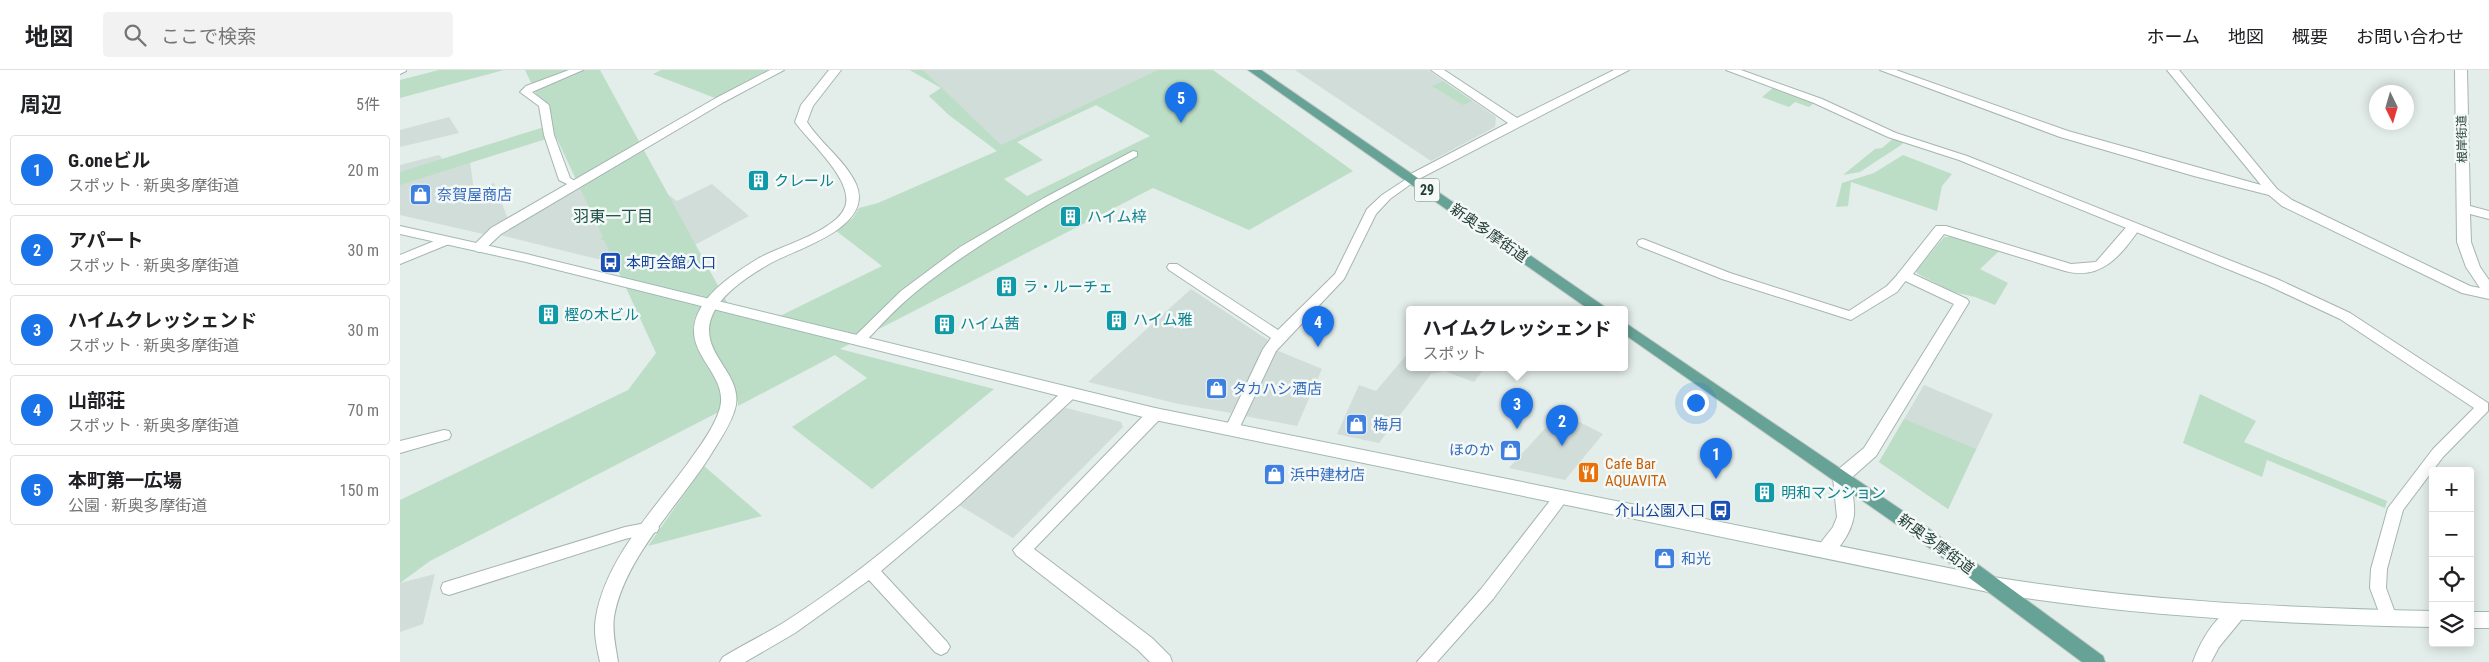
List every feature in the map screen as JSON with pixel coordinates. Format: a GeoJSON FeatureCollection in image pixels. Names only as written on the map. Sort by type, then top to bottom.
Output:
{"type":"FeatureCollection","features":[{"type":"Feature","properties":{"kind":"main road","name":"新奥多摩街道"},"geometry":{"type":"LineString","coordinates":[[1254,70],[1594,306]]}},
{"type":"Feature","properties":{"kind":"main road","name":"新奥多摩街道"},"geometry":{"type":"LineString","coordinates":[[1628,330],[1842,477],[1993,585],[2096,662]]}},
{"type":"Feature","properties":{"kind":"street"},"geometry":{"type":"LineString","coordinates":[[478,248],[496,231],[720,100],[778,70]]}},
{"type":"Feature","properties":{"kind":"street"},"geometry":{"type":"LineString","coordinates":[[609,662],[605,618],[608,603],[620,577],[714,435],[730,401],[728,392],[707,356],[701,329],[711,305],[726,290],[764,262],[840,223],[852,206],[854,195],[848,180],[806,132],[800,122],[807,105],[835,70]]}},
{"type":"Feature","properties":{"kind":"street"},"geometry":{"type":"LineString","coordinates":[[1437,70],[1516,123]]}},
{"type":"Feature","properties":{"kind":"street"},"geometry":{"type":"LineString","coordinates":[[1411,179],[1516,123],[1623,70]]}},
{"type":"Feature","properties":{"kind":"street"},"geometry":{"type":"LineString","coordinates":[[1886,70],[2064,134],[2198,173],[2273,192]]}},
{"type":"Feature","properties":{"kind":"street"},"geometry":{"type":"LineString","coordinates":[[2173,70],[2273,192],[2299,211],[2467,290],[2489,294]]}},
{"type":"Feature","properties":{"kind":"street","name":"根岸街道"},"geometry":{"type":"LineString","coordinates":[[2461,70],[2464,242],[2468,259],[2474,271],[2489,289]]}},
{"type":"Feature","properties":{"kind":"street"},"geometry":{"type":"LineString","coordinates":[[2464,208],[2489,214]]}},
{"type":"Feature","properties":{"kind":"street"},"geometry":{"type":"LineString","coordinates":[[1824,550],[1838,537],[1846,524],[1842,477],[1870,452],[1962,302],[1904,275],[1941,229],[2070,268],[2081,269],[2095,268],[2101,265],[2134,227]]}},
{"type":"Feature","properties":{"kind":"street"},"geometry":{"type":"LineString","coordinates":[[400,230],[858,340],[1154,414],[1993,585],[2076,599],[2238,613],[2429,619]]}},
{"type":"Feature","properties":{"kind":"street"},"geometry":{"type":"LineString","coordinates":[[400,260],[444,241]]}},
{"type":"Feature","properties":{"kind":"street"},"geometry":{"type":"LineString","coordinates":[[1154,414],[1022,550],[1145,644],[1163,662]]}},
{"type":"Feature","properties":{"kind":"street"},"geometry":{"type":"LineString","coordinates":[[2202,662],[2205,651],[2220,631],[2238,613]]}},
{"type":"Feature","properties":{"kind":"street"},"geometry":{"type":"LineString","coordinates":[[2474,620],[2489,620]]}},
{"type":"Feature","properties":{"kind":"lane"},"geometry":{"type":"LineString","coordinates":[[575,185],[565,180],[549,135],[544,105],[525,92],[530,88],[578,70]]}},
{"type":"Feature","properties":{"kind":"lane"},"geometry":{"type":"LineString","coordinates":[[1731,70],[1810,98],[1892,134],[1963,158],[2272,282],[2345,316],[2483,407],[2438,453],[2396,508],[2379,569],[2378,588],[2389,618]]}},
{"type":"Feature","properties":{"kind":"lane"},"geometry":{"type":"LineString","coordinates":[[858,340],[912,288],[940,268],[1017,218],[1133,154]]}},
{"type":"Feature","properties":{"kind":"lane"},"geometry":{"type":"LineString","coordinates":[[1232,429],[1261,366],[1279,337],[1340,276],[1371,212],[1377,205],[1411,179]]}},
{"type":"Feature","properties":{"kind":"lane"},"geometry":{"type":"LineString","coordinates":[[1643,243],[1726,276],[1851,316],[1892,288],[1904,275]]}},
{"type":"Feature","properties":{"kind":"lane"},"geometry":{"type":"LineString","coordinates":[[1173,267],[1279,337]]}},
{"type":"Feature","properties":{"kind":"lane"},"geometry":{"type":"LineString","coordinates":[[728,662],[789,628],[870,570],[955,500],[1069,394]]}},
{"type":"Feature","properties":{"kind":"lane"},"geometry":{"type":"LineString","coordinates":[[400,448],[444,435]]}},
{"type":"Feature","properties":{"kind":"lane"},"geometry":{"type":"LineString","coordinates":[[1433,659],[1487,594],[1561,497]]}},
{"type":"Feature","properties":{"kind":"lane"},"geometry":{"type":"LineString","coordinates":[[449,588],[625,533],[651,528]]}},
{"type":"Feature","properties":{"kind":"lane"},"geometry":{"type":"LineString","coordinates":[[870,570],[942,647]]}},
{"type":"Feature","properties":{"kind":"shaded area"},"geometry":{"type":"Polygon","coordinates":[[[910,70],[1171,70],[998,151],[949,115],[929,96],[941,88],[910,70]]]}},
{"type":"Feature","properties":{"kind":"shaded area"},"geometry":{"type":"Polygon","coordinates":[[[1295,70],[1428,70],[1496,117],[1495,127],[1431,161],[1295,70]]]}},
{"type":"Feature","properties":{"kind":"shaded area"},"geometry":{"type":"Polygon","coordinates":[[[449,117],[459,133],[400,147],[400,130],[449,117]]]}},
{"type":"Feature","properties":{"kind":"shaded area"},"geometry":{"type":"Polygon","coordinates":[[[439,155],[449,166],[470,162],[474,190],[494,183],[508,219],[483,234],[400,215],[400,165],[439,155]]]}},
{"type":"Feature","properties":{"kind":"shaded area"},"geometry":{"type":"Polygon","coordinates":[[[623,162],[677,201],[712,184],[749,216],[646,271],[500,235],[623,162]]]}},
{"type":"Feature","properties":{"kind":"shaded area"},"geometry":{"type":"Polygon","coordinates":[[[1191,289],[1268,340],[1231,413],[1179,404],[1088,382],[1191,289]]]}},
{"type":"Feature","properties":{"kind":"shaded area"},"geometry":{"type":"Polygon","coordinates":[[[1276,350],[1322,369],[1297,426],[1245,416],[1276,350]]]}},
{"type":"Feature","properties":{"kind":"shaded area"},"geometry":{"type":"Polygon","coordinates":[[[1406,356],[1406,371],[1444,371],[1431,374],[1379,443],[1337,434],[1359,385],[1376,391],[1406,356]]]}},
{"type":"Feature","properties":{"kind":"shaded area"},"geometry":{"type":"Polygon","coordinates":[[[1444,371],[1483,371],[1474,382],[1444,371]]]}},
{"type":"Feature","properties":{"kind":"shaded area"},"geometry":{"type":"Polygon","coordinates":[[[1924,385],[1993,414],[1948,509],[1879,462],[1924,385]]]}},
{"type":"Feature","properties":{"kind":"shaded area"},"geometry":{"type":"Polygon","coordinates":[[[1066,408],[1121,422],[1123,427],[1013,538],[959,505],[1059,412],[1066,408]]]}},
{"type":"Feature","properties":{"kind":"shaded area"},"geometry":{"type":"Polygon","coordinates":[[[1560,412],[1603,434],[1565,480],[1509,468],[1560,412]]]}},
{"type":"Feature","properties":{"kind":"shaded area"},"geometry":{"type":"Polygon","coordinates":[[[435,574],[423,624],[400,632],[400,583],[435,574]]]}},
{"type":"Feature","properties":{"kind":"green space"},"geometry":{"type":"Polygon","coordinates":[[[439,70],[504,70],[400,98],[400,80],[439,70]]]}},
{"type":"Feature","properties":{"kind":"green space"},"geometry":{"type":"Polygon","coordinates":[[[525,70],[600,70],[733,313],[782,315],[882,266],[835,230],[853,218],[859,208],[878,203],[997,151],[949,115],[929,96],[941,88],[910,70],[923,70],[1001,145],[1158,70],[1213,70],[1353,171],[1249,230],[1153,188],[840,349],[994,389],[872,489],[792,427],[867,378],[835,355],[738,406],[738,402],[430,561],[400,583],[400,500],[628,390],[656,353],[604,240],[599,240],[603,237],[557,139],[546,139],[400,185],[400,172],[541,128],[549,121],[525,70]],[[1096,105],[1017,142],[1043,160],[1004,179],[1027,196],[1150,136],[1096,105]]]}},
{"type":"Feature","properties":{"kind":"green space"},"geometry":{"type":"Polygon","coordinates":[[[661,70],[768,70],[715,98],[653,74],[661,70]]]}},
{"type":"Feature","properties":{"kind":"green space"},"geometry":{"type":"Polygon","coordinates":[[[1443,81],[1472,101],[1463,105],[1432,86],[1443,81]]]}},
{"type":"Feature","properties":{"kind":"green space"},"geometry":{"type":"Polygon","coordinates":[[[1774,87],[1814,103],[1809,107],[1795,102],[1789,107],[1762,97],[1774,87]]]}},
{"type":"Feature","properties":{"kind":"green space"},"geometry":{"type":"Polygon","coordinates":[[[1894,138],[1903,143],[1860,172],[1843,175],[1875,149],[1882,148],[1894,138]]]}},
{"type":"Feature","properties":{"kind":"green space"},"geometry":{"type":"Polygon","coordinates":[[[1903,155],[1952,174],[1942,186],[1937,211],[1851,182],[1848,206],[1836,207],[1842,183],[1874,173],[1903,155]]]}},
{"type":"Feature","properties":{"kind":"green space"},"geometry":{"type":"Polygon","coordinates":[[[1944,237],[1952,237],[1999,251],[1980,269],[2008,283],[1995,305],[1975,297],[1953,292],[1918,274],[1916,271],[1944,237]]]}},
{"type":"Feature","properties":{"kind":"green space"},"geometry":{"type":"Polygon","coordinates":[[[2200,394],[2256,421],[2244,442],[2387,501],[2385,508],[2267,460],[2262,477],[2183,443],[2200,394]]]}},
{"type":"Feature","properties":{"kind":"green space"},"geometry":{"type":"Polygon","coordinates":[[[1904,419],[1976,449],[1948,509],[1879,462],[1904,419]]]}},
{"type":"Feature","properties":{"kind":"green space"},"geometry":{"type":"Polygon","coordinates":[[[704,466],[762,516],[648,546],[704,466]]]}},
{"type":"Feature","properties":{"kind":"place","name":"本町第一広場"},"geometry":{"type":"Point","coordinates":[1181,123]}},
{"type":"Feature","properties":{"kind":"place","name":"クレール"},"geometry":{"type":"Point","coordinates":[758,181]}},
{"type":"Feature","properties":{"kind":"place","name":"奈賀屋商店"},"geometry":{"type":"Point","coordinates":[421,195]}},
{"type":"Feature","properties":{"kind":"place","name":"ハイム梓"},"geometry":{"type":"Point","coordinates":[1071,217]}},
{"type":"Feature","properties":{"kind":"place","name":"本町会館入口"},"geometry":{"type":"Point","coordinates":[610,263]}},
{"type":"Feature","properties":{"kind":"place","name":"ラ・ルーチェ"},"geometry":{"type":"Point","coordinates":[1007,287]}},
{"type":"Feature","properties":{"kind":"place","name":"樫の木ビル"},"geometry":{"type":"Point","coordinates":[548,315]}},
{"type":"Feature","properties":{"kind":"place","name":"ハイム雅"},"geometry":{"type":"Point","coordinates":[1117,320]}},
{"type":"Feature","properties":{"kind":"place","name":"ハイム茜"},"geometry":{"type":"Point","coordinates":[944,324]}},
{"type":"Feature","properties":{"kind":"place","name":"山部荘"},"geometry":{"type":"Point","coordinates":[1318,347]}},
{"type":"Feature","properties":{"kind":"place","name":"タカハシ酒店"},"geometry":{"type":"Point","coordinates":[1216,389]}},
{"type":"Feature","properties":{"kind":"place","name":"梅月"},"geometry":{"type":"Point","coordinates":[1357,425]}},
{"type":"Feature","properties":{"kind":"place","name":"ハイムクレッシェンド"},"geometry":{"type":"Point","coordinates":[1517,429]}},
{"type":"Feature","properties":{"kind":"place","name":"アパート"},"geometry":{"type":"Point","coordinates":[1562,446]}},
{"type":"Feature","properties":{"kind":"place","name":"ほのか"},"geometry":{"type":"Point","coordinates":[1510,450]}},
{"type":"Feature","properties":{"kind":"place","name":"Cafe Bar AQUAVITA"},"geometry":{"type":"Point","coordinates":[1589,473]}},
{"type":"Feature","properties":{"kind":"place","name":"浜中建材店"},"geometry":{"type":"Point","coordinates":[1274,475]}},
{"type":"Feature","properties":{"kind":"place","name":"G.oneビル"},"geometry":{"type":"Point","coordinates":[1716,479]}},
{"type":"Feature","properties":{"kind":"place","name":"明和マンション"},"geometry":{"type":"Point","coordinates":[1765,493]}},
{"type":"Feature","properties":{"kind":"place","name":"介山公園入口"},"geometry":{"type":"Point","coordinates":[1721,511]}},
{"type":"Feature","properties":{"kind":"place","name":"和光"},"geometry":{"type":"Point","coordinates":[1665,559]}},
{"type":"Feature","properties":{"kind":"district","name":"羽東一丁目"},"geometry":{"type":"Point","coordinates":[613,216]}}]}
